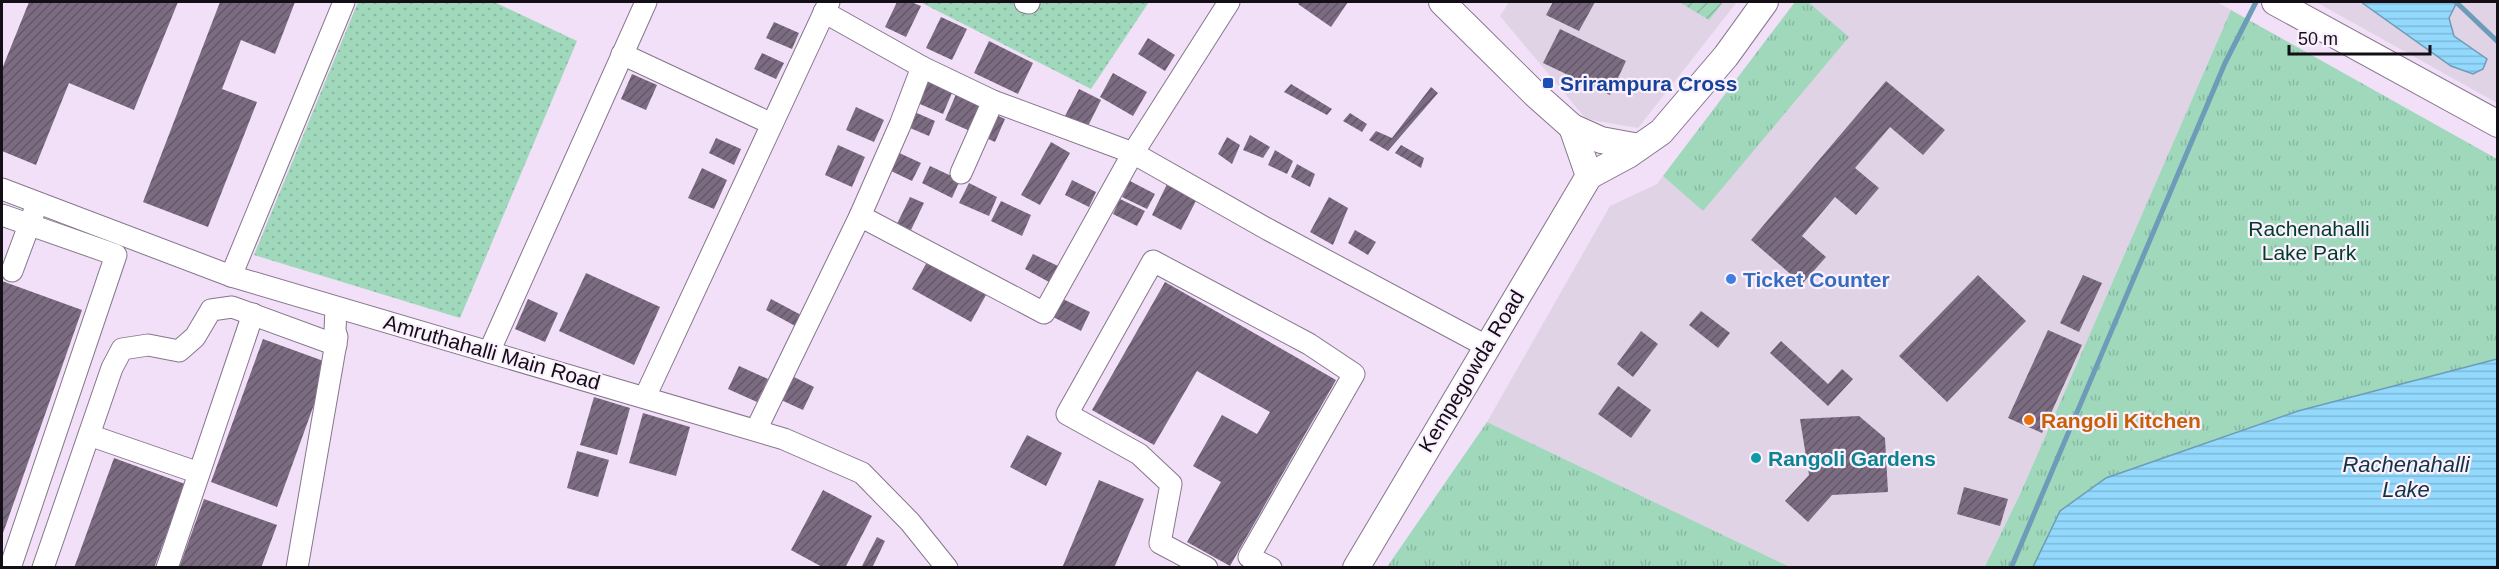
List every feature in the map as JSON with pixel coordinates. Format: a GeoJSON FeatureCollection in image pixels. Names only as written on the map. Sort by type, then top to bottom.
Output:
{"type":"FeatureCollection","features":[{"type":"Feature","properties":{"kind":"street"},"geometry":{"type":"LineString","coordinates":[[231,276],[344,2]]}},
{"type":"Feature","properties":{"kind":"street"},"geometry":{"type":"LineString","coordinates":[[489,351],[646,2]]}},
{"type":"Feature","properties":{"kind":"street"},"geometry":{"type":"LineString","coordinates":[[860,216],[1044,313],[1133,153],[1229,2]]}},
{"type":"Feature","properties":{"kind":"street"},"geometry":{"type":"LineString","coordinates":[[1442,2],[1536,95],[1572,127],[1601,140],[1639,147]]}},
{"type":"Feature","properties":{"kind":"street","name":"Kempegowda Road"},"geometry":{"type":"LineString","coordinates":[[1356,567],[1589,176],[1661,132],[1726,57],[1765,2]]}},
{"type":"Feature","properties":{"kind":"street"},"geometry":{"type":"LineString","coordinates":[[2275,2],[2498,124]]}},
{"type":"Feature","properties":{"kind":"street"},"geometry":{"type":"LineString","coordinates":[[645,397],[826,7],[922,67],[993,101],[1133,153],[1269,230],[1486,346]]}},
{"type":"Feature","properties":{"kind":"street"},"geometry":{"type":"LineString","coordinates":[[622,54],[772,124]]}},
{"type":"Feature","properties":{"kind":"street"},"geometry":{"type":"LineString","coordinates":[[756,430],[860,216],[922,67]]}},
{"type":"Feature","properties":{"kind":"street"},"geometry":{"type":"LineString","coordinates":[[961,173],[993,101]]}},
{"type":"Feature","properties":{"kind":"street"},"geometry":{"type":"LineString","coordinates":[[1572,127],[1589,176]]}},
{"type":"Feature","properties":{"kind":"street","name":"Amruthahalli Main Road"},"geometry":{"type":"LineString","coordinates":[[2,189],[231,276],[784,439],[862,473],[910,522],[947,567]]}},
{"type":"Feature","properties":{"kind":"street"},"geometry":{"type":"LineString","coordinates":[[12,271],[38,203]]}},
{"type":"Feature","properties":{"kind":"street"},"geometry":{"type":"LineString","coordinates":[[2,215],[116,255],[10,567]]}},
{"type":"Feature","properties":{"kind":"street"},"geometry":{"type":"LineString","coordinates":[[1207,567],[1160,543],[1172,484],[1139,454],[1067,414],[1153,261],[1309,344],[1354,374],[1246,562],[1271,567]]}},
{"type":"Feature","properties":{"kind":"street"},"geometry":{"type":"LineString","coordinates":[[43,567],[112,368],[122,349],[148,345],[179,351],[195,338],[211,310],[232,307],[337,341]]}},
{"type":"Feature","properties":{"kind":"street"},"geometry":{"type":"LineString","coordinates":[[297,567],[337,341],[335,331],[341,309]]}},
{"type":"Feature","properties":{"kind":"street"},"geometry":{"type":"LineString","coordinates":[[167,567],[253,314]]}},
{"type":"Feature","properties":{"kind":"street"},"geometry":{"type":"LineString","coordinates":[[89,435],[199,473]]}},
{"type":"Feature","properties":{"kind":"shaded area"},"geometry":{"type":"Polygon","coordinates":[[[1509,2],[1737,2],[1638,128],[1586,119],[1500,16],[1509,2]]]}},
{"type":"Feature","properties":{"kind":"shaded area"},"geometry":{"type":"Polygon","coordinates":[[[1795,2],[2217,2],[2231,10],[2021,492],[1984,567],[1790,567],[1487,422],[1610,206],[1657,184],[1795,2]]]}},
{"type":"Feature","properties":{"kind":"shaded area"},"geometry":{"type":"Polygon","coordinates":[[[2316,2],[2497,2],[2497,103],[2316,2]]]}},
{"type":"Feature","properties":{"kind":"green space"},"geometry":{"type":"Polygon","coordinates":[[[358,2],[494,2],[577,41],[460,318],[254,255],[358,2]]]}},
{"type":"Feature","properties":{"kind":"green space"},"geometry":{"type":"Polygon","coordinates":[[[920,2],[1149,2],[1091,89],[920,2]]]}},
{"type":"Feature","properties":{"kind":"green space"},"geometry":{"type":"Polygon","coordinates":[[[1679,2],[1723,2],[1709,20],[1679,2]]]}},
{"type":"Feature","properties":{"kind":"green space"},"geometry":{"type":"Polygon","coordinates":[[[1795,2],[1808,2],[1849,37],[1703,211],[1663,176],[1795,2]]]}},
{"type":"Feature","properties":{"kind":"green space","name":"Rachenahalli Lake Park"},"geometry":{"type":"Polygon","coordinates":[[[2231,10],[2497,159],[2497,359],[2298,411],[2060,511],[2033,567],[1984,568],[2021,492],[2231,10]]]}},
{"type":"Feature","properties":{"kind":"green space"},"geometry":{"type":"Polygon","coordinates":[[[1487,422],[1790,567],[1387,567],[1487,422]]]}},
{"type":"Feature","properties":{"kind":"water"},"geometry":{"type":"Polygon","coordinates":[[[2361,2],[2457,2],[2449,18],[2454,36],[2487,59],[2483,69],[2473,74],[2451,66],[2361,2]]]}},
{"type":"Feature","properties":{"kind":"water","name":"Rachenahalli Lake"},"geometry":{"type":"Polygon","coordinates":[[[2497,359],[2497,567],[2033,567],[2060,511],[2106,478],[2298,411],[2497,359]]]}},
{"type":"Feature","properties":{"kind":"building"},"geometry":{"type":"Polygon","coordinates":[[[29,2],[178,2],[134,110],[69,83],[36,165],[2,151],[2,69],[29,2]]]}},
{"type":"Feature","properties":{"kind":"building"},"geometry":{"type":"Polygon","coordinates":[[[220,2],[295,2],[275,54],[241,40],[222,89],[257,102],[208,227],[143,202],[220,2]]]}},
{"type":"Feature","properties":{"kind":"building"},"geometry":{"type":"Polygon","coordinates":[[[897,2],[911,2],[921,6],[906,37],[885,27],[897,2]]]}},
{"type":"Feature","properties":{"kind":"building"},"geometry":{"type":"Polygon","coordinates":[[[1300,2],[1348,2],[1331,27],[1298,4],[1300,2]]]}},
{"type":"Feature","properties":{"kind":"building"},"geometry":{"type":"Polygon","coordinates":[[[1553,2],[1595,2],[1579,31],[1546,15],[1553,2]]]}},
{"type":"Feature","properties":{"kind":"building"},"geometry":{"type":"Polygon","coordinates":[[[941,17],[967,29],[952,60],[926,48],[941,17]]]}},
{"type":"Feature","properties":{"kind":"building"},"geometry":{"type":"Polygon","coordinates":[[[774,22],[799,33],[792,49],[766,38],[774,22]]]}},
{"type":"Feature","properties":{"kind":"building"},"geometry":{"type":"Polygon","coordinates":[[[1560,29],[1626,61],[1610,95],[1543,63],[1560,29]]]}},
{"type":"Feature","properties":{"kind":"building"},"geometry":{"type":"Polygon","coordinates":[[[1148,38],[1175,55],[1165,71],[1138,54],[1148,38]]]}},
{"type":"Feature","properties":{"kind":"building"},"geometry":{"type":"Polygon","coordinates":[[[989,41],[1033,63],[1018,94],[974,73],[989,41]]]}},
{"type":"Feature","properties":{"kind":"building"},"geometry":{"type":"Polygon","coordinates":[[[762,53],[784,63],[776,79],[754,69],[762,53]]]}},
{"type":"Feature","properties":{"kind":"building"},"geometry":{"type":"Polygon","coordinates":[[[925,73],[955,86],[943,114],[913,101],[925,73]]]}},
{"type":"Feature","properties":{"kind":"building"},"geometry":{"type":"Polygon","coordinates":[[[1113,73],[1147,92],[1133,116],[1100,97],[1113,73]]]}},
{"type":"Feature","properties":{"kind":"building"},"geometry":{"type":"Polygon","coordinates":[[[632,74],[657,85],[646,110],[621,99],[632,74]]]}},
{"type":"Feature","properties":{"kind":"building"},"geometry":{"type":"Polygon","coordinates":[[[1886,81],[1945,130],[1923,155],[1890,127],[1855,168],[1879,188],[1856,215],[1835,197],[1802,236],[1826,257],[1802,284],[1751,240],[1886,81]]]}},
{"type":"Feature","properties":{"kind":"building"},"geometry":{"type":"Polygon","coordinates":[[[1291,84],[1332,109],[1327,115],[1284,92],[1291,84]]]}},
{"type":"Feature","properties":{"kind":"building"},"geometry":{"type":"Polygon","coordinates":[[[1431,87],[1438,93],[1388,151],[1369,140],[1376,131],[1392,138],[1431,87]]]}},
{"type":"Feature","properties":{"kind":"building"},"geometry":{"type":"Polygon","coordinates":[[[1079,89],[1101,100],[1087,128],[1065,116],[1079,89]]]}},
{"type":"Feature","properties":{"kind":"building"},"geometry":{"type":"Polygon","coordinates":[[[957,92],[982,103],[970,131],[945,120],[957,92]]]}},
{"type":"Feature","properties":{"kind":"building"},"geometry":{"type":"Polygon","coordinates":[[[856,107],[884,120],[874,142],[846,130],[856,107]]]}},
{"type":"Feature","properties":{"kind":"building"},"geometry":{"type":"Polygon","coordinates":[[[910,110],[935,121],[929,136],[903,125],[910,110]]]}},
{"type":"Feature","properties":{"kind":"building"},"geometry":{"type":"Polygon","coordinates":[[[1350,113],[1367,124],[1362,132],[1343,121],[1350,113]]]}},
{"type":"Feature","properties":{"kind":"building"},"geometry":{"type":"Polygon","coordinates":[[[994,114],[1005,119],[995,142],[984,137],[994,114]]]}},
{"type":"Feature","properties":{"kind":"building"},"geometry":{"type":"Polygon","coordinates":[[[1250,135],[1270,147],[1263,158],[1243,150],[1250,135]]]}},
{"type":"Feature","properties":{"kind":"building"},"geometry":{"type":"Polygon","coordinates":[[[1227,137],[1240,145],[1232,164],[1218,154],[1227,137]]]}},
{"type":"Feature","properties":{"kind":"building"},"geometry":{"type":"Polygon","coordinates":[[[716,138],[741,149],[734,165],[709,153],[716,138]]]}},
{"type":"Feature","properties":{"kind":"building"},"geometry":{"type":"Polygon","coordinates":[[[1051,142],[1070,153],[1040,205],[1021,195],[1051,142]]]}},
{"type":"Feature","properties":{"kind":"building"},"geometry":{"type":"Polygon","coordinates":[[[838,145],[865,157],[852,187],[825,175],[838,145]]]}},
{"type":"Feature","properties":{"kind":"building"},"geometry":{"type":"Polygon","coordinates":[[[1401,145],[1424,158],[1421,168],[1395,153],[1401,145]]]}},
{"type":"Feature","properties":{"kind":"building"},"geometry":{"type":"Polygon","coordinates":[[[1275,150],[1293,161],[1287,174],[1268,165],[1275,150]]]}},
{"type":"Feature","properties":{"kind":"building"},"geometry":{"type":"Polygon","coordinates":[[[895,151],[921,163],[912,181],[887,169],[895,151]]]}},
{"type":"Feature","properties":{"kind":"building"},"geometry":{"type":"Polygon","coordinates":[[[1297,164],[1315,174],[1310,187],[1291,177],[1297,164]]]}},
{"type":"Feature","properties":{"kind":"building"},"geometry":{"type":"Polygon","coordinates":[[[930,166],[960,180],[952,198],[922,183],[930,166]]]}},
{"type":"Feature","properties":{"kind":"building"},"geometry":{"type":"Polygon","coordinates":[[[702,168],[727,180],[714,209],[688,198],[702,168]]]}},
{"type":"Feature","properties":{"kind":"building"},"geometry":{"type":"Polygon","coordinates":[[[1072,180],[1096,192],[1089,207],[1065,195],[1072,180]]]}},
{"type":"Feature","properties":{"kind":"building"},"geometry":{"type":"Polygon","coordinates":[[[1169,180],[1199,195],[1181,230],[1152,215],[1169,180]]]}},
{"type":"Feature","properties":{"kind":"building"},"geometry":{"type":"Polygon","coordinates":[[[1130,181],[1155,194],[1147,209],[1122,197],[1130,181]]]}},
{"type":"Feature","properties":{"kind":"building"},"geometry":{"type":"Polygon","coordinates":[[[969,183],[997,197],[989,216],[959,203],[969,183]]]}},
{"type":"Feature","properties":{"kind":"building"},"geometry":{"type":"Polygon","coordinates":[[[910,197],[924,203],[911,230],[895,228],[910,197]]]}},
{"type":"Feature","properties":{"kind":"building"},"geometry":{"type":"Polygon","coordinates":[[[1329,197],[1348,208],[1333,245],[1310,232],[1329,197]]]}},
{"type":"Feature","properties":{"kind":"building"},"geometry":{"type":"Polygon","coordinates":[[[1120,199],[1145,211],[1137,226],[1113,214],[1120,199]]]}},
{"type":"Feature","properties":{"kind":"building"},"geometry":{"type":"Polygon","coordinates":[[[1001,201],[1031,215],[1022,236],[991,221],[1001,201]]]}},
{"type":"Feature","properties":{"kind":"building"},"geometry":{"type":"Polygon","coordinates":[[[1355,230],[1376,242],[1368,255],[1348,243],[1355,230]]]}},
{"type":"Feature","properties":{"kind":"building"},"geometry":{"type":"Polygon","coordinates":[[[1033,254],[1058,266],[1049,282],[1025,269],[1033,254]]]}},
{"type":"Feature","properties":{"kind":"building"},"geometry":{"type":"Polygon","coordinates":[[[927,262],[986,295],[971,322],[912,289],[927,262]]]}},
{"type":"Feature","properties":{"kind":"building"},"geometry":{"type":"Polygon","coordinates":[[[586,273],[660,307],[634,365],[559,331],[586,273]]]}},
{"type":"Feature","properties":{"kind":"building"},"geometry":{"type":"Polygon","coordinates":[[[1978,275],[2026,321],[1947,402],[1899,356],[1978,275]]]}},
{"type":"Feature","properties":{"kind":"building"},"geometry":{"type":"Polygon","coordinates":[[[2083,275],[2102,283],[2079,332],[2060,323],[2083,275]]]}},
{"type":"Feature","properties":{"kind":"building"},"geometry":{"type":"Polygon","coordinates":[[[2,281],[82,310],[2,536],[2,281]]]}},
{"type":"Feature","properties":{"kind":"building"},"geometry":{"type":"Polygon","coordinates":[[[1165,282],[1336,380],[1230,566],[1187,542],[1221,482],[1193,466],[1222,415],[1257,434],[1270,412],[1197,371],[1154,445],[1092,410],[1165,282]]]}},
{"type":"Feature","properties":{"kind":"building"},"geometry":{"type":"Polygon","coordinates":[[[528,299],[558,313],[545,342],[515,329],[528,299]]]}},
{"type":"Feature","properties":{"kind":"building"},"geometry":{"type":"Polygon","coordinates":[[[771,299],[803,316],[797,327],[766,310],[771,299]]]}},
{"type":"Feature","properties":{"kind":"building"},"geometry":{"type":"Polygon","coordinates":[[[1063,299],[1090,312],[1081,331],[1053,317],[1063,299]]]}},
{"type":"Feature","properties":{"kind":"building"},"geometry":{"type":"Polygon","coordinates":[[[1701,311],[1730,333],[1718,348],[1689,325],[1701,311]]]}},
{"type":"Feature","properties":{"kind":"building"},"geometry":{"type":"Polygon","coordinates":[[[2048,330],[2082,345],[2042,433],[2008,418],[2048,330]]]}},
{"type":"Feature","properties":{"kind":"building"},"geometry":{"type":"Polygon","coordinates":[[[1641,331],[1658,344],[1633,377],[1617,364],[1641,331]]]}},
{"type":"Feature","properties":{"kind":"building"},"geometry":{"type":"Polygon","coordinates":[[[263,339],[329,363],[277,507],[211,482],[263,339]]]}},
{"type":"Feature","properties":{"kind":"building"},"geometry":{"type":"Polygon","coordinates":[[[1781,341],[1828,384],[1842,369],[1853,379],[1828,406],[1770,353],[1781,341]]]}},
{"type":"Feature","properties":{"kind":"building"},"geometry":{"type":"Polygon","coordinates":[[[739,366],[768,379],[757,402],[728,389],[739,366]]]}},
{"type":"Feature","properties":{"kind":"building"},"geometry":{"type":"Polygon","coordinates":[[[790,375],[814,387],[803,410],[779,399],[790,375]]]}},
{"type":"Feature","properties":{"kind":"building"},"geometry":{"type":"Polygon","coordinates":[[[1618,386],[1651,410],[1631,438],[1598,414],[1618,386]]]}},
{"type":"Feature","properties":{"kind":"building"},"geometry":{"type":"Polygon","coordinates":[[[594,397],[630,408],[617,455],[580,445],[594,397]]]}},
{"type":"Feature","properties":{"kind":"building"},"geometry":{"type":"Polygon","coordinates":[[[643,413],[690,427],[676,476],[629,463],[643,413]]]}},
{"type":"Feature","properties":{"kind":"building"},"geometry":{"type":"Polygon","coordinates":[[[1859,416],[1885,438],[1888,492],[1832,495],[1808,522],[1785,501],[1809,475],[1800,419],[1859,416]]]}},
{"type":"Feature","properties":{"kind":"building"},"geometry":{"type":"Polygon","coordinates":[[[1027,435],[1062,453],[1046,486],[1010,467],[1027,435]]]}},
{"type":"Feature","properties":{"kind":"building"},"geometry":{"type":"Polygon","coordinates":[[[577,451],[609,460],[598,497],[567,488],[577,451]]]}},
{"type":"Feature","properties":{"kind":"building"},"geometry":{"type":"Polygon","coordinates":[[[114,458],[185,484],[154,568],[74,568],[114,458]]]}},
{"type":"Feature","properties":{"kind":"building"},"geometry":{"type":"Polygon","coordinates":[[[1099,480],[1144,499],[1114,568],[1062,568],[1099,480]]]}},
{"type":"Feature","properties":{"kind":"building"},"geometry":{"type":"Polygon","coordinates":[[[1964,487],[2008,499],[2000,526],[1957,514],[1964,487]]]}},
{"type":"Feature","properties":{"kind":"building"},"geometry":{"type":"Polygon","coordinates":[[[823,490],[872,516],[845,568],[824,568],[791,550],[823,490]]]}},
{"type":"Feature","properties":{"kind":"building"},"geometry":{"type":"Polygon","coordinates":[[[204,499],[277,525],[261,568],[179,568],[204,499]]]}},
{"type":"Feature","properties":{"kind":"building"},"geometry":{"type":"Polygon","coordinates":[[[877,537],[885,541],[872,568],[861,568],[877,537]]]}},
{"type":"Feature","properties":{"kind":"waterway"},"geometry":{"type":"LineString","coordinates":[[2011,568],[2225,63],[2256,2]]}},
{"type":"Feature","properties":{"kind":"waterway"},"geometry":{"type":"LineString","coordinates":[[2456,2],[2498,42]]}},
{"type":"Feature","properties":{"kind":"place","name":"Srirampura Cross"},"geometry":{"type":"Point","coordinates":[1548,83]}},
{"type":"Feature","properties":{"kind":"place","name":"Ticket Counter"},"geometry":{"type":"Point","coordinates":[1731,279]}},
{"type":"Feature","properties":{"kind":"place","name":"Rangoli Kitchen"},"geometry":{"type":"Point","coordinates":[2029,420]}},
{"type":"Feature","properties":{"kind":"place","name":"Rangoli Gardens"},"geometry":{"type":"Point","coordinates":[1756,458]}}]}
